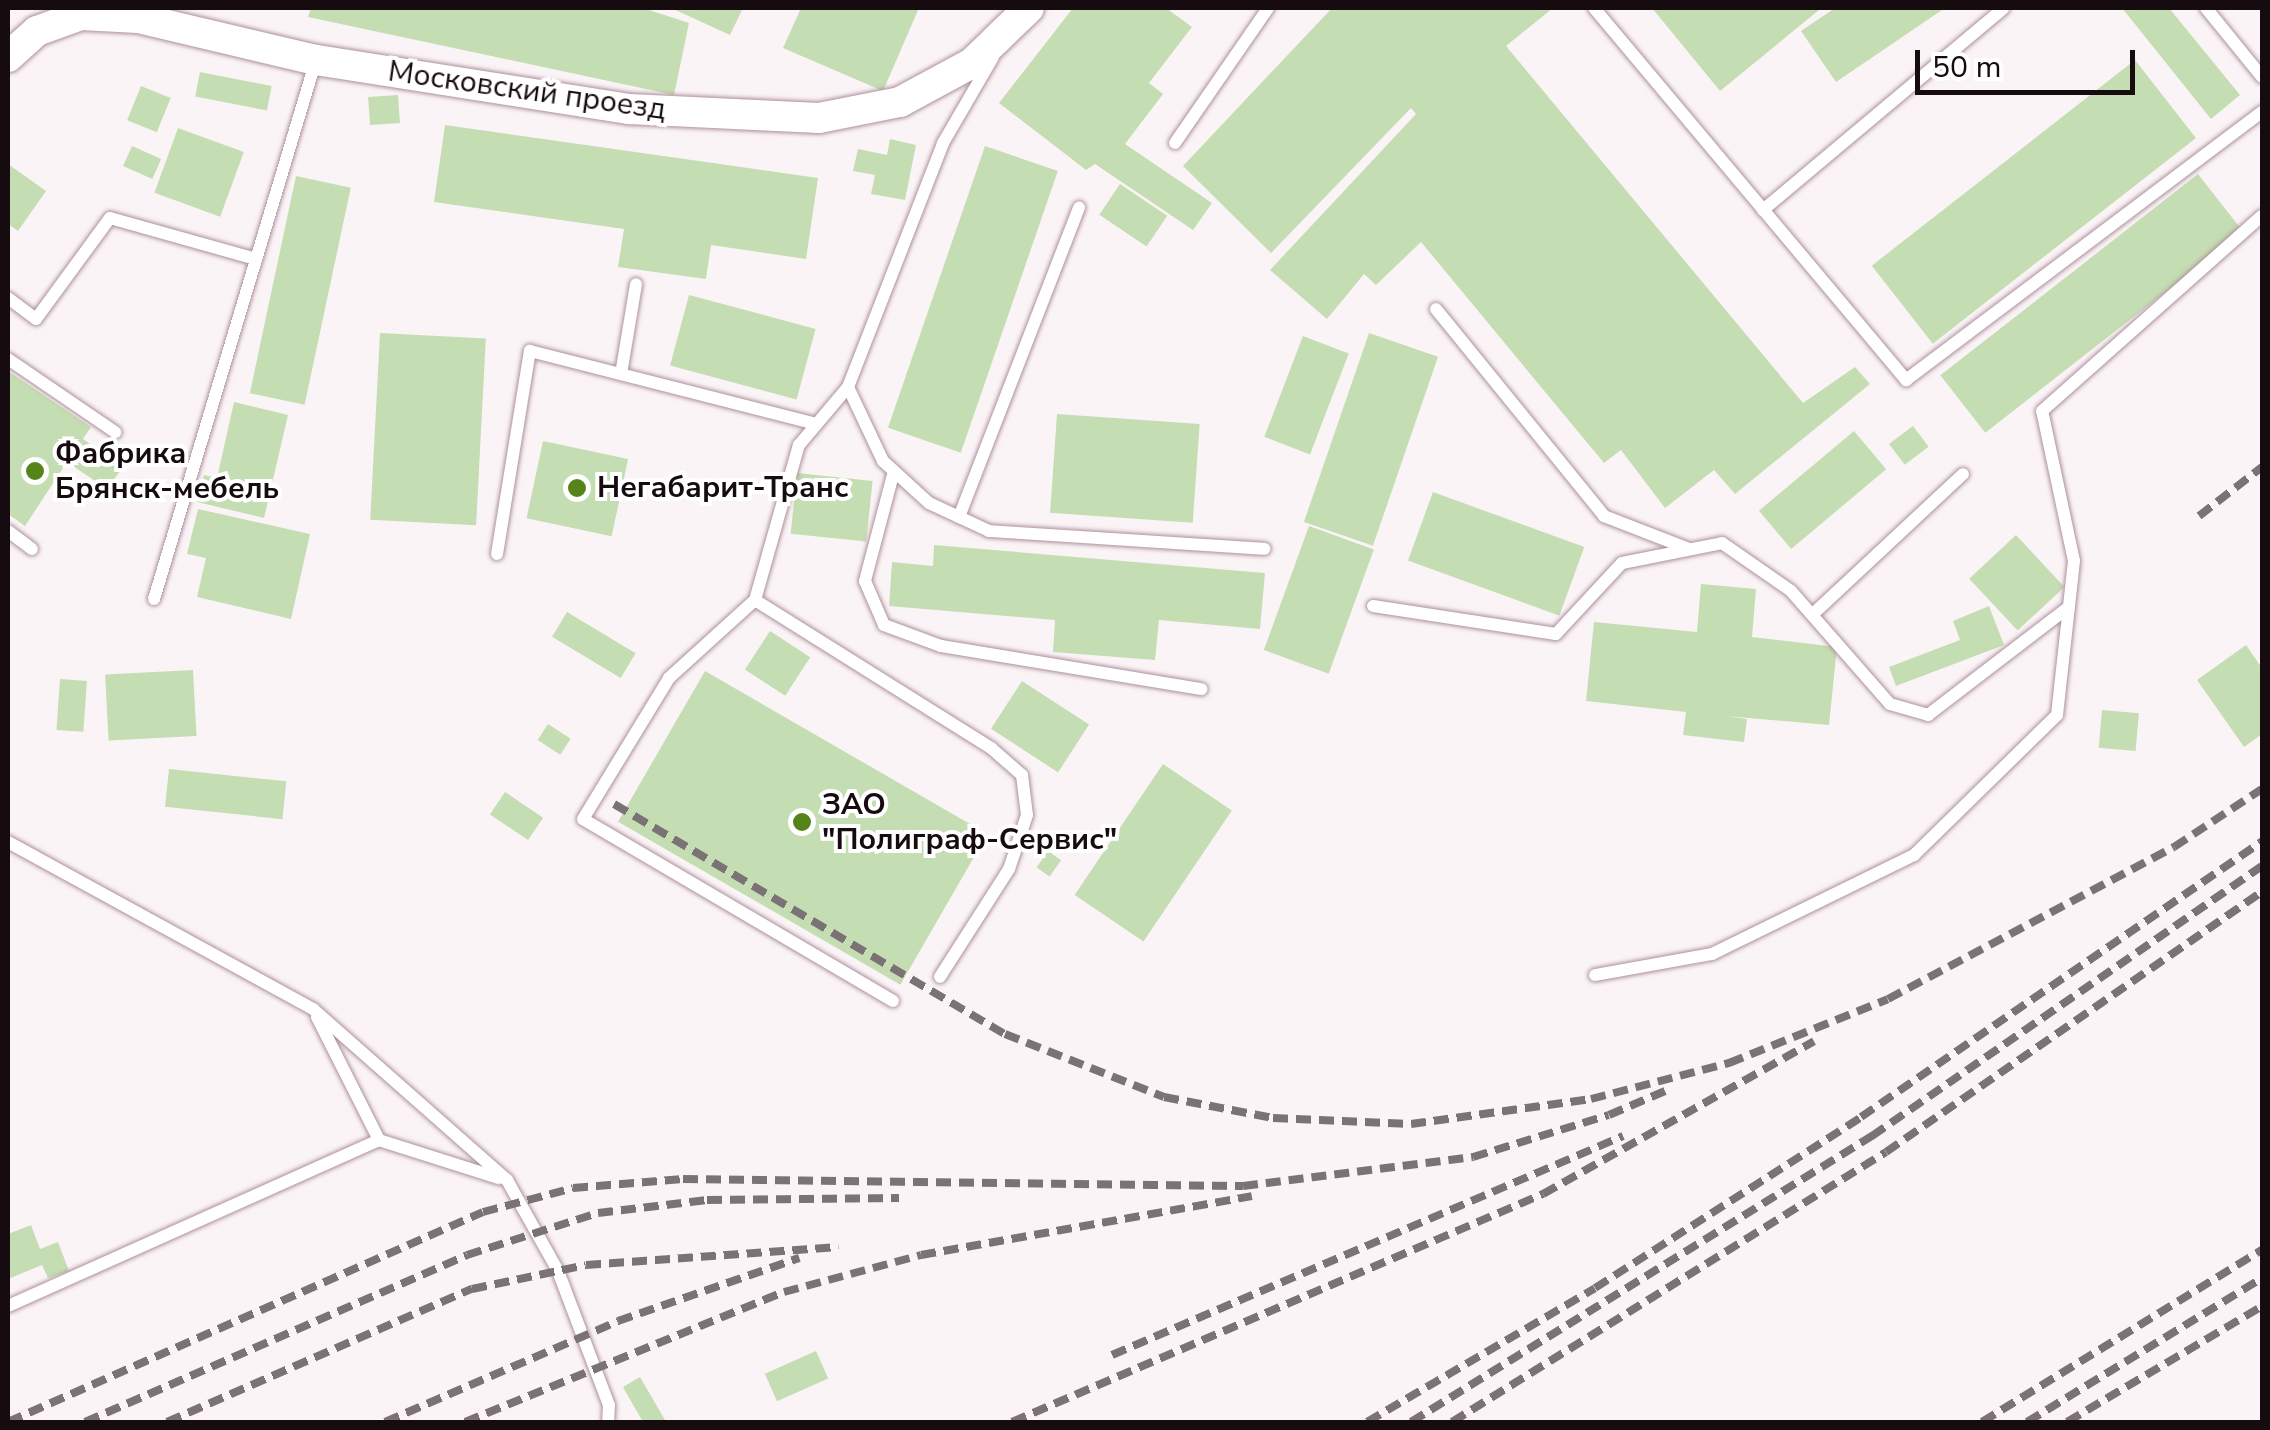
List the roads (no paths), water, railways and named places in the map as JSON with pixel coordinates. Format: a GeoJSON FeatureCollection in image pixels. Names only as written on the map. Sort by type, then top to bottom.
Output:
{"type":"FeatureCollection","features":[{"type":"Feature","properties":{"kind":"street","name":"Московский проезд"},"geometry":{"type":"LineString","coordinates":[[8,57],[36,31],[81,16],[138,18],[316,60],[629,108],[819,118],[900,102],[1005,38],[1029,8]]}},
{"type":"Feature","properties":{"kind":"lane"},"geometry":{"type":"LineString","coordinates":[[1176,143],[1268,8]]}},
{"type":"Feature","properties":{"kind":"lane"},"geometry":{"type":"LineString","coordinates":[[1594,8],[1906,380],[2262,112]]}},
{"type":"Feature","properties":{"kind":"lane"},"geometry":{"type":"LineString","coordinates":[[1763,210],[2004,8]]}},
{"type":"Feature","properties":{"kind":"lane"},"geometry":{"type":"LineString","coordinates":[[2206,8],[2262,78]]}},
{"type":"Feature","properties":{"kind":"lane"},"geometry":{"type":"LineString","coordinates":[[893,1001],[583,819],[669,678],[755,600],[798,444],[813,422],[848,387],[943,143],[1005,38]]}},
{"type":"Feature","properties":{"kind":"lane"},"geometry":{"type":"LineString","coordinates":[[154,599],[316,60]]}},
{"type":"Feature","properties":{"kind":"lane"},"geometry":{"type":"LineString","coordinates":[[959,517],[1079,206]]}},
{"type":"Feature","properties":{"kind":"lane"},"geometry":{"type":"LineString","coordinates":[[1595,975],[1712,954],[1914,856],[2058,715],[2074,560],[2042,411],[2262,216]]}},
{"type":"Feature","properties":{"kind":"lane"},"geometry":{"type":"LineString","coordinates":[[8,298],[36,319],[110,218],[256,259]]}},
{"type":"Feature","properties":{"kind":"lane"},"geometry":{"type":"LineString","coordinates":[[620,374],[636,284]]}},
{"type":"Feature","properties":{"kind":"lane"},"geometry":{"type":"LineString","coordinates":[[1436,309],[1604,516],[1691,550]]}},
{"type":"Feature","properties":{"kind":"lane"},"geometry":{"type":"LineString","coordinates":[[497,554],[530,351],[813,422]]}},
{"type":"Feature","properties":{"kind":"lane"},"geometry":{"type":"LineString","coordinates":[[8,358],[115,432]]}},
{"type":"Feature","properties":{"kind":"lane"},"geometry":{"type":"LineString","coordinates":[[848,387],[882,461],[929,503],[989,531],[1264,549]]}},
{"type":"Feature","properties":{"kind":"lane"},"geometry":{"type":"LineString","coordinates":[[894,471],[865,581],[884,625],[941,646],[1202,689]]}},
{"type":"Feature","properties":{"kind":"lane"},"geometry":{"type":"LineString","coordinates":[[1813,614],[1963,474]]}},
{"type":"Feature","properties":{"kind":"lane"},"geometry":{"type":"LineString","coordinates":[[8,531],[32,549]]}},
{"type":"Feature","properties":{"kind":"lane"},"geometry":{"type":"LineString","coordinates":[[1373,606],[1556,634],[1622,563],[1722,544],[1813,614],[1890,704],[1928,714],[2069,607]]}},
{"type":"Feature","properties":{"kind":"lane"},"geometry":{"type":"LineString","coordinates":[[755,600],[991,748],[1022,775],[1027,815],[1009,869],[940,977]]}},
{"type":"Feature","properties":{"kind":"lane"},"geometry":{"type":"LineString","coordinates":[[8,842],[313,1009],[507,1180],[558,1271],[610,1405],[608,1422]]}},
{"type":"Feature","properties":{"kind":"lane"},"geometry":{"type":"LineString","coordinates":[[313,1009],[379,1140]]}},
{"type":"Feature","properties":{"kind":"lane"},"geometry":{"type":"LineString","coordinates":[[8,1306],[379,1140],[507,1180]]}},
{"type":"Feature","properties":{"kind":"railway"},"geometry":{"type":"LineString","coordinates":[[2199,516],[2262,467]]}},
{"type":"Feature","properties":{"kind":"railway"},"geometry":{"type":"LineString","coordinates":[[614,804],[1005,1034],[1164,1097],[1273,1118],[1411,1124],[1591,1099],[1729,1063],[1888,999],[2174,847],[2262,789]]}},
{"type":"Feature","properties":{"kind":"railway"},"geometry":{"type":"LineString","coordinates":[[1367,1422],[1595,1288],[1861,1117],[2262,841]]}},
{"type":"Feature","properties":{"kind":"railway"},"geometry":{"type":"LineString","coordinates":[[1411,1422],[1872,1136],[2262,866]]}},
{"type":"Feature","properties":{"kind":"railway"},"geometry":{"type":"LineString","coordinates":[[1452,1422],[1886,1152],[2262,892]]}},
{"type":"Feature","properties":{"kind":"railway"},"geometry":{"type":"LineString","coordinates":[[1012,1422],[1543,1194],[1814,1041]]}},
{"type":"Feature","properties":{"kind":"railway"},"geometry":{"type":"LineString","coordinates":[[8,1422],[483,1212],[573,1188],[683,1179],[1243,1186],[1473,1157],[1609,1115],[1665,1091]]}},
{"type":"Feature","properties":{"kind":"railway"},"geometry":{"type":"LineString","coordinates":[[1112,1355],[1623,1136]]}},
{"type":"Feature","properties":{"kind":"railway"},"geometry":{"type":"LineString","coordinates":[[465,1422],[784,1292],[921,1255],[1252,1196]]}},
{"type":"Feature","properties":{"kind":"railway"},"geometry":{"type":"LineString","coordinates":[[85,1422],[467,1255],[598,1213],[707,1200],[899,1198]]}},
{"type":"Feature","properties":{"kind":"railway"},"geometry":{"type":"LineString","coordinates":[[167,1422],[472,1289],[586,1265],[838,1247]]}},
{"type":"Feature","properties":{"kind":"railway"},"geometry":{"type":"LineString","coordinates":[[1982,1422],[2262,1250]]}},
{"type":"Feature","properties":{"kind":"railway"},"geometry":{"type":"LineString","coordinates":[[385,1422],[618,1321],[799,1258]]}},
{"type":"Feature","properties":{"kind":"railway"},"geometry":{"type":"LineString","coordinates":[[2027,1422],[2262,1278]]}},
{"type":"Feature","properties":{"kind":"railway"},"geometry":{"type":"LineString","coordinates":[[2067,1422],[2262,1306]]}},
{"type":"Feature","properties":{"kind":"place","name":"Фабрика Брянск-мебель"},"geometry":{"type":"Point","coordinates":[35,471]}},
{"type":"Feature","properties":{"kind":"place","name":"Негабарит-Транс"},"geometry":{"type":"Point","coordinates":[577,488]}},
{"type":"Feature","properties":{"kind":"place","name":"ЗАО \"Полиграф-Сервис\""},"geometry":{"type":"Point","coordinates":[802,822]}}]}
